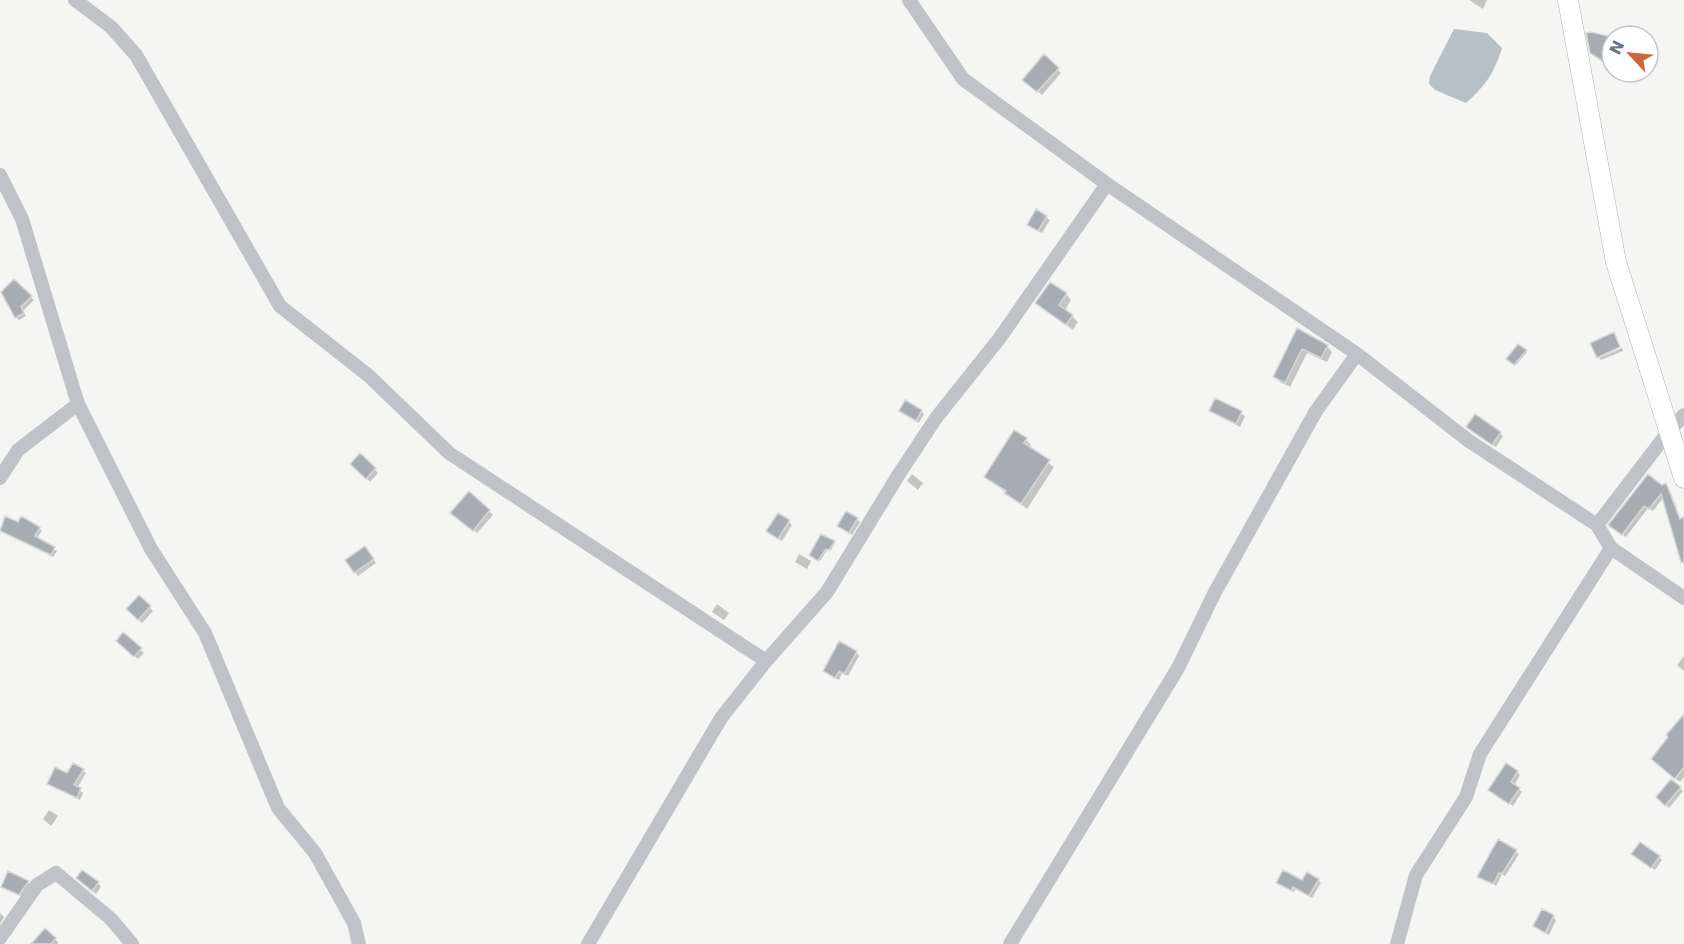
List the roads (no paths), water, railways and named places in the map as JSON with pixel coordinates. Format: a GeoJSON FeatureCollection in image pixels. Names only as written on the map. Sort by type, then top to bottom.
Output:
{"type":"FeatureCollection","features":[{"type":"Feature","properties":{"kind":"main road"},"geometry":{"type":"LineString","coordinates":[[1568,0],[1616,262],[1684,478]]}},
{"type":"Feature","properties":{"kind":"street"},"geometry":{"type":"LineString","coordinates":[[75,0],[111,27],[136,55],[280,306],[369,376],[449,453],[766,661]]}},
{"type":"Feature","properties":{"kind":"street"},"geometry":{"type":"LineString","coordinates":[[909,0],[963,79],[1107,184],[1357,354],[1469,441],[1597,525],[1611,548],[1684,598]]}},
{"type":"Feature","properties":{"kind":"street"},"geometry":{"type":"LineString","coordinates":[[0,175],[22,219],[78,404],[151,549],[205,633],[278,808],[315,853],[354,923],[359,944]]}},
{"type":"Feature","properties":{"kind":"street"},"geometry":{"type":"LineString","coordinates":[[588,944],[721,718],[766,661],[827,592],[936,418],[999,339],[1107,184]]}},
{"type":"Feature","properties":{"kind":"street"},"geometry":{"type":"LineString","coordinates":[[1010,944],[1178,668],[1215,592],[1316,411],[1357,354]]}},
{"type":"Feature","properties":{"kind":"street"},"geometry":{"type":"LineString","coordinates":[[0,478],[18,450],[78,404]]}},
{"type":"Feature","properties":{"kind":"street"},"geometry":{"type":"LineString","coordinates":[[1597,525],[1669,431],[1684,416]]}},
{"type":"Feature","properties":{"kind":"street"},"geometry":{"type":"LineString","coordinates":[[1397,944],[1416,875],[1466,797],[1480,754],[1611,548]]}},
{"type":"Feature","properties":{"kind":"street"},"geometry":{"type":"LineString","coordinates":[[0,939],[37,885],[56,873],[111,919],[132,944]]}}]}
